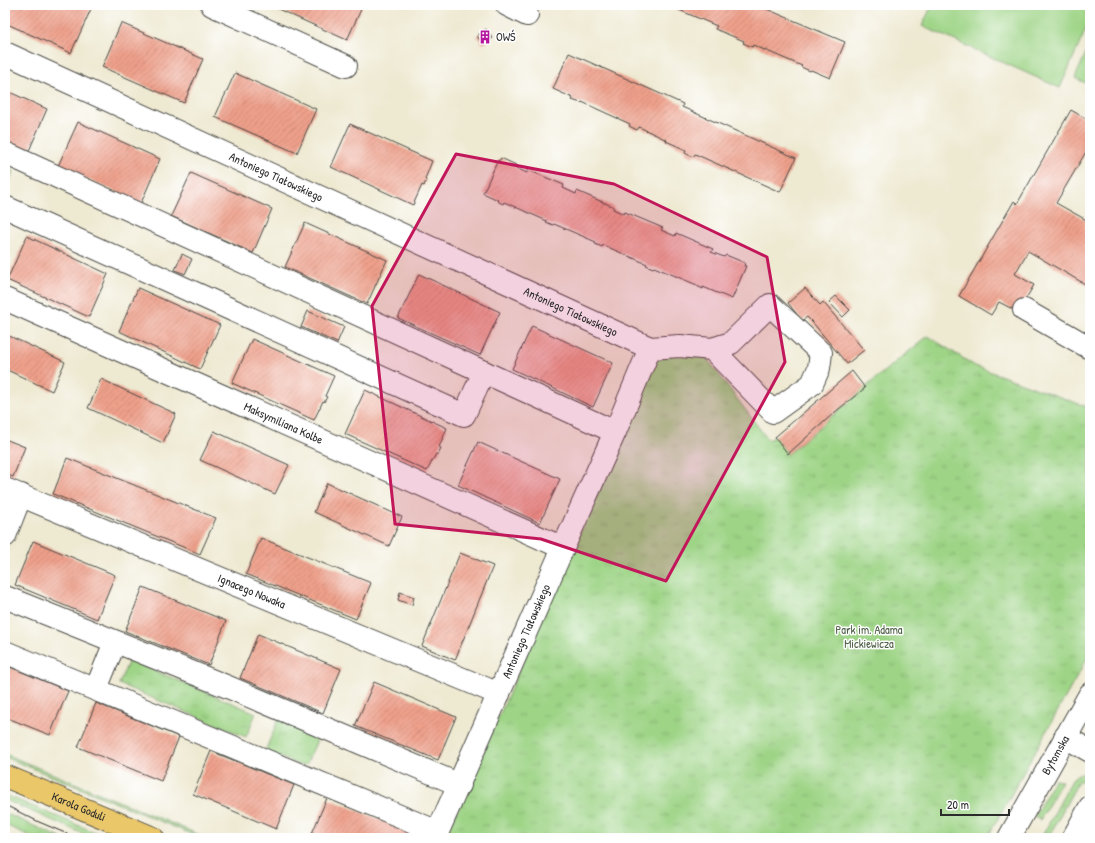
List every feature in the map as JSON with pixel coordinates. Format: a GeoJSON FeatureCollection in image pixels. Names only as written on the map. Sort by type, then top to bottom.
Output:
{"type":"FeatureCollection","features":[{"type":"Feature","properties":{"kind":"main road","name":"Karola Goduli"},"geometry":{"type":"LineString","coordinates":[[5,776],[154,838]]}},
{"type":"Feature","properties":{"kind":"street"},"geometry":{"type":"LineString","coordinates":[[212,5],[346,66]]}},
{"type":"Feature","properties":{"kind":"street"},"geometry":{"type":"LineString","coordinates":[[507,5],[527,15]]}},
{"type":"Feature","properties":{"kind":"street","name":"Antoniego Tiałowskiego"},"geometry":{"type":"LineString","coordinates":[[5,53],[650,348],[616,432],[563,548],[437,835]]}},
{"type":"Feature","properties":{"kind":"street"},"geometry":{"type":"LineString","coordinates":[[5,153],[616,432]]}},
{"type":"Feature","properties":{"kind":"street"},"geometry":{"type":"LineString","coordinates":[[5,207],[464,415],[484,372]]}},
{"type":"Feature","properties":{"kind":"street","name":"Maksymiliana Kolbe"},"geometry":{"type":"LineString","coordinates":[[5,299],[563,548]]}},
{"type":"Feature","properties":{"kind":"street"},"geometry":{"type":"LineString","coordinates":[[650,348],[680,346],[712,349],[731,343],[770,305],[821,353],[819,368],[812,384],[773,412],[712,349]]}},
{"type":"Feature","properties":{"kind":"street"},"geometry":{"type":"LineString","coordinates":[[1024,310],[1090,348]]}},
{"type":"Feature","properties":{"kind":"street"},"geometry":{"type":"LineString","coordinates":[[5,536],[13,492]]}},
{"type":"Feature","properties":{"kind":"street","name":"Ignacego Nowaka"},"geometry":{"type":"LineString","coordinates":[[13,492],[499,694]]}},
{"type":"Feature","properties":{"kind":"street"},"geometry":{"type":"LineString","coordinates":[[5,597],[228,687],[460,785]]}},
{"type":"Feature","properties":{"kind":"street"},"geometry":{"type":"LineString","coordinates":[[96,689],[115,642]]}},
{"type":"Feature","properties":{"kind":"street"},"geometry":{"type":"LineString","coordinates":[[5,652],[96,689],[437,835]]}},
{"type":"Feature","properties":{"kind":"street","name":"Bytomska"},"geometry":{"type":"LineString","coordinates":[[1009,838],[1090,694]]}},
{"type":"Feature","properties":{"kind":"street"},"geometry":{"type":"LineString","coordinates":[[1065,737],[1090,751]]}},
{"type":"Feature","properties":{"kind":"street"},"geometry":{"type":"LineString","coordinates":[[1073,838],[1090,807]]}},
{"type":"Feature","properties":{"kind":"highlighted area"},"geometry":{"type":"Polygon","coordinates":[[[456,154],[614,184],[767,257],[785,362],[666,581],[541,539],[395,524],[372,306],[456,154]]]}},
{"type":"Feature","properties":{"kind":"green space"},"geometry":{"type":"Polygon","coordinates":[[[932,5],[1090,5],[1090,20],[1060,88],[922,26],[932,5]]]}},
{"type":"Feature","properties":{"kind":"green space"},"geometry":{"type":"Polygon","coordinates":[[[1090,44],[1090,85],[1075,78],[1090,44]]]}},
{"type":"Feature","properties":{"kind":"green space"},"geometry":{"type":"Polygon","coordinates":[[[5,167],[14,171],[5,191],[5,167]]]}},
{"type":"Feature","properties":{"kind":"green space","name":"Park im. Adama Mickiewicza"},"geometry":{"type":"Polygon","coordinates":[[[928,336],[975,366],[1090,408],[1090,653],[987,838],[445,838],[661,350],[705,356],[768,440],[775,437],[788,454],[882,373],[928,336]]]}},
{"type":"Feature","properties":{"kind":"green space"},"geometry":{"type":"Polygon","coordinates":[[[129,660],[256,713],[246,737],[119,684],[129,660]]]}},
{"type":"Feature","properties":{"kind":"green space"},"geometry":{"type":"Polygon","coordinates":[[[279,718],[315,732],[318,738],[307,763],[302,766],[265,751],[279,718]]]}},
{"type":"Feature","properties":{"kind":"green space"},"geometry":{"type":"Polygon","coordinates":[[[5,754],[207,838],[201,838],[5,757],[5,754]]]}},
{"type":"Feature","properties":{"kind":"green space"},"geometry":{"type":"Polygon","coordinates":[[[1090,771],[1090,786],[1079,780],[1048,838],[1041,838],[1072,780],[1078,775],[1090,771]]]}},
{"type":"Feature","properties":{"kind":"green space"},"geometry":{"type":"Polygon","coordinates":[[[1054,780],[1062,781],[1040,820],[1034,817],[1054,780]]]}},
{"type":"Feature","properties":{"kind":"green space"},"geometry":{"type":"Polygon","coordinates":[[[5,795],[109,838],[93,838],[5,800],[5,795]]]}},
{"type":"Feature","properties":{"kind":"green space"},"geometry":{"type":"Polygon","coordinates":[[[5,813],[61,838],[35,838],[5,825],[5,813]]]}},
{"type":"Feature","properties":{"kind":"building"},"geometry":{"type":"Polygon","coordinates":[[[5,5],[82,5],[91,9],[71,53],[5,23],[5,5]]]}},
{"type":"Feature","properties":{"kind":"building"},"geometry":{"type":"Polygon","coordinates":[[[269,5],[363,5],[347,40],[269,5]]]}},
{"type":"Feature","properties":{"kind":"building"},"geometry":{"type":"Polygon","coordinates":[[[667,5],[757,5],[845,42],[830,78],[811,70],[810,71],[801,67],[802,66],[753,45],[752,47],[743,43],[744,41],[715,29],[717,26],[667,5]]]}},
{"type":"Feature","properties":{"kind":"building"},"geometry":{"type":"Polygon","coordinates":[[[121,23],[203,59],[184,103],[102,67],[121,23]]]}},
{"type":"Feature","properties":{"kind":"building","name":"OWŚ"},"geometry":{"type":"Polygon","coordinates":[[[486,29],[493,38],[483,44],[477,36],[486,29]]]}},
{"type":"Feature","properties":{"kind":"building"},"geometry":{"type":"Polygon","coordinates":[[[569,53],[683,104],[682,107],[796,158],[780,192],[695,154],[693,157],[685,153],[686,150],[666,141],[667,140],[639,127],[637,130],[629,126],[630,124],[582,102],[572,100],[573,98],[553,89],[569,53]]]}},
{"type":"Feature","properties":{"kind":"building"},"geometry":{"type":"Polygon","coordinates":[[[235,73],[316,109],[297,153],[215,117],[235,73]]]}},
{"type":"Feature","properties":{"kind":"building"},"geometry":{"type":"Polygon","coordinates":[[[5,90],[47,109],[28,153],[5,143],[5,90]]]}},
{"type":"Feature","properties":{"kind":"building"},"geometry":{"type":"Polygon","coordinates":[[[1071,110],[1090,121],[1090,145],[1056,203],[1090,222],[1090,287],[1028,251],[1015,274],[1034,285],[1018,312],[999,302],[991,315],[959,296],[1014,201],[1017,204],[1071,110]]]}},
{"type":"Feature","properties":{"kind":"building"},"geometry":{"type":"Polygon","coordinates":[[[78,122],[160,159],[141,203],[58,166],[78,122]]]}},
{"type":"Feature","properties":{"kind":"building"},"geometry":{"type":"Polygon","coordinates":[[[350,124],[432,161],[424,186],[422,185],[413,205],[331,167],[350,124]]]}},
{"type":"Feature","properties":{"kind":"building"},"geometry":{"type":"Polygon","coordinates":[[[501,158],[516,165],[514,167],[527,173],[528,170],[564,185],[563,188],[576,194],[577,191],[614,207],[613,209],[624,214],[625,212],[663,228],[661,230],[675,236],[676,233],[713,249],[711,252],[724,257],[726,255],[745,263],[744,266],[746,266],[732,299],[703,287],[703,289],[697,285],[654,267],[653,268],[603,245],[602,247],[595,244],[596,242],[546,222],[547,221],[504,202],[503,204],[483,193],[498,160],[499,161],[501,158]]]}},
{"type":"Feature","properties":{"kind":"building"},"geometry":{"type":"Polygon","coordinates":[[[191,173],[272,209],[253,253],[171,216],[191,173]]]}},
{"type":"Feature","properties":{"kind":"building"},"geometry":{"type":"Polygon","coordinates":[[[305,223],[387,260],[367,304],[285,267],[305,223]]]}},
{"type":"Feature","properties":{"kind":"building"},"geometry":{"type":"Polygon","coordinates":[[[27,236],[108,274],[89,317],[7,280],[27,236]]]}},
{"type":"Feature","properties":{"kind":"building"},"geometry":{"type":"Polygon","coordinates":[[[182,254],[192,259],[185,274],[175,270],[182,254]]]}},
{"type":"Feature","properties":{"kind":"building"},"geometry":{"type":"Polygon","coordinates":[[[419,274],[500,312],[480,355],[398,318],[419,274]]]}},
{"type":"Feature","properties":{"kind":"building"},"geometry":{"type":"Polygon","coordinates":[[[138,288],[220,325],[200,369],[119,331],[138,288]]]}},
{"type":"Feature","properties":{"kind":"building"},"geometry":{"type":"Polygon","coordinates":[[[805,288],[820,305],[823,302],[864,350],[847,364],[813,323],[807,317],[802,321],[788,303],[805,288]]]}},
{"type":"Feature","properties":{"kind":"building"},"geometry":{"type":"Polygon","coordinates":[[[836,296],[850,310],[843,317],[829,302],[836,296]]]}},
{"type":"Feature","properties":{"kind":"building"},"geometry":{"type":"Polygon","coordinates":[[[308,311],[344,327],[337,343],[301,327],[308,311]]]}},
{"type":"Feature","properties":{"kind":"building"},"geometry":{"type":"Polygon","coordinates":[[[532,326],[613,363],[593,407],[512,369],[532,326]]]}},
{"type":"Feature","properties":{"kind":"building"},"geometry":{"type":"Polygon","coordinates":[[[5,334],[65,362],[52,391],[5,369],[5,334]]]}},
{"type":"Feature","properties":{"kind":"building"},"geometry":{"type":"Polygon","coordinates":[[[252,339],[334,376],[325,396],[327,397],[324,402],[323,401],[314,420],[232,383],[252,339]]]}},
{"type":"Feature","properties":{"kind":"building"},"geometry":{"type":"Polygon","coordinates":[[[852,371],[865,388],[788,454],[775,437],[852,371]]]}},
{"type":"Feature","properties":{"kind":"building"},"geometry":{"type":"Polygon","coordinates":[[[101,379],[176,414],[163,443],[88,408],[101,379]]]}},
{"type":"Feature","properties":{"kind":"building"},"geometry":{"type":"Polygon","coordinates":[[[365,390],[447,428],[439,447],[441,448],[427,471],[345,434],[365,390]]]}},
{"type":"Feature","properties":{"kind":"building"},"geometry":{"type":"Polygon","coordinates":[[[214,431],[289,465],[275,494],[200,460],[214,431]]]}},
{"type":"Feature","properties":{"kind":"building"},"geometry":{"type":"Polygon","coordinates":[[[5,439],[25,447],[13,477],[5,474],[5,439]]]}},
{"type":"Feature","properties":{"kind":"building"},"geometry":{"type":"Polygon","coordinates":[[[478,442],[560,479],[540,523],[458,485],[478,442]]]}},
{"type":"Feature","properties":{"kind":"building"},"geometry":{"type":"Polygon","coordinates":[[[67,458],[216,518],[200,554],[53,494],[67,458]]]}},
{"type":"Feature","properties":{"kind":"building"},"geometry":{"type":"Polygon","coordinates":[[[327,483],[402,517],[389,546],[314,512],[327,483]]]}},
{"type":"Feature","properties":{"kind":"building"},"geometry":{"type":"Polygon","coordinates":[[[261,538],[371,583],[356,619],[246,574],[261,538]]]}},
{"type":"Feature","properties":{"kind":"building"},"geometry":{"type":"Polygon","coordinates":[[[33,541],[115,575],[97,619],[15,585],[33,541]]]}},
{"type":"Feature","properties":{"kind":"building"},"geometry":{"type":"Polygon","coordinates":[[[460,553],[493,566],[455,660],[422,646],[460,553]]]}},
{"type":"Feature","properties":{"kind":"building"},"geometry":{"type":"Polygon","coordinates":[[[143,587],[226,621],[209,665],[125,631],[143,587]]]}},
{"type":"Feature","properties":{"kind":"building"},"geometry":{"type":"Polygon","coordinates":[[[400,592],[414,597],[412,605],[398,600],[400,592]]]}},
{"type":"Feature","properties":{"kind":"building"},"geometry":{"type":"Polygon","coordinates":[[[258,634],[341,669],[323,713],[240,678],[258,634]]]}},
{"type":"Feature","properties":{"kind":"building"},"geometry":{"type":"Polygon","coordinates":[[[5,665],[68,691],[50,735],[5,717],[5,665]]]}},
{"type":"Feature","properties":{"kind":"building"},"geometry":{"type":"Polygon","coordinates":[[[374,682],[456,717],[438,760],[355,726],[374,682]]]}},
{"type":"Feature","properties":{"kind":"building"},"geometry":{"type":"Polygon","coordinates":[[[96,703],[179,737],[161,781],[78,747],[96,703]]]}},
{"type":"Feature","properties":{"kind":"building"},"geometry":{"type":"Polygon","coordinates":[[[211,751],[294,785],[276,829],[193,794],[211,751]]]}},
{"type":"Feature","properties":{"kind":"building"},"geometry":{"type":"Polygon","coordinates":[[[327,798],[410,832],[408,838],[310,838],[327,798]]]}},
{"type":"Feature","properties":{"kind":"tram line"},"geometry":{"type":"LineString","coordinates":[[5,805],[39,822],[77,838]]}},
{"type":"Feature","properties":{"kind":"place","name":"OWŚ"},"geometry":{"type":"Point","coordinates":[485,37]}}]}
